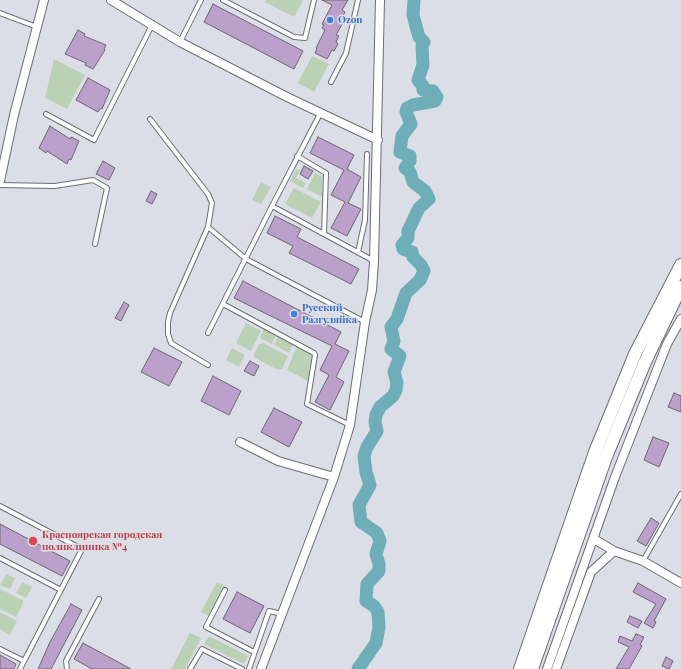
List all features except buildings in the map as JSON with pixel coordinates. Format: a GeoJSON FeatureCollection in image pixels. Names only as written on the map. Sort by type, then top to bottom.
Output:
{"type":"FeatureCollection","features":[{"type":"Feature","properties":{"kind":"main road"},"geometry":{"type":"LineString","coordinates":[[520,669],[595,452],[635,354],[681,265]]}},
{"type":"Feature","properties":{"kind":"main road"},"geometry":{"type":"LineString","coordinates":[[532,669],[606,457],[645,362],[681,287]]}},
{"type":"Feature","properties":{"kind":"street"},"geometry":{"type":"LineString","coordinates":[[0,181],[14,115],[44,0]]}},
{"type":"Feature","properties":{"kind":"street"},"geometry":{"type":"LineString","coordinates":[[111,0],[180,42],[286,97],[321,112],[378,140]]}},
{"type":"Feature","properties":{"kind":"street"},"geometry":{"type":"LineString","coordinates":[[261,669],[283,615],[334,477],[350,425],[365,322],[372,290],[378,140],[380,0]]}},
{"type":"Feature","properties":{"kind":"street"},"geometry":{"type":"LineString","coordinates":[[547,669],[615,477],[667,344],[681,319]]}},
{"type":"Feature","properties":{"kind":"street"},"geometry":{"type":"LineString","coordinates":[[240,442],[278,460],[334,477]]}},
{"type":"Feature","properties":{"kind":"street"},"geometry":{"type":"LineString","coordinates":[[594,538],[614,551],[643,561],[681,583]]}},
{"type":"Feature","properties":{"kind":"street"},"geometry":{"type":"LineString","coordinates":[[556,669],[591,572],[614,551]]}},
{"type":"Feature","properties":{"kind":"lane"},"geometry":{"type":"LineString","coordinates":[[180,42],[201,0]]}},
{"type":"Feature","properties":{"kind":"lane"},"geometry":{"type":"LineString","coordinates":[[224,0],[294,37],[304,38],[314,0]]}},
{"type":"Feature","properties":{"kind":"lane"},"geometry":{"type":"LineString","coordinates":[[331,82],[346,53],[358,0]]}},
{"type":"Feature","properties":{"kind":"lane"},"geometry":{"type":"LineString","coordinates":[[0,13],[37,27]]}},
{"type":"Feature","properties":{"kind":"lane"},"geometry":{"type":"LineString","coordinates":[[46,114],[94,140],[152,25]]}},
{"type":"Feature","properties":{"kind":"lane"},"geometry":{"type":"LineString","coordinates":[[208,333],[297,156],[321,112]]}},
{"type":"Feature","properties":{"kind":"lane"},"geometry":{"type":"LineString","coordinates":[[150,119],[208,194],[212,203],[208,227],[170,313],[168,328],[171,343],[208,365]]}},
{"type":"Feature","properties":{"kind":"lane"},"geometry":{"type":"LineString","coordinates":[[358,252],[365,220],[367,154]]}},
{"type":"Feature","properties":{"kind":"lane"},"geometry":{"type":"LineString","coordinates":[[297,156],[326,173],[324,234]]}},
{"type":"Feature","properties":{"kind":"lane"},"geometry":{"type":"LineString","coordinates":[[0,185],[55,186],[93,180],[108,188],[95,244]]}},
{"type":"Feature","properties":{"kind":"lane"},"geometry":{"type":"LineString","coordinates":[[272,206],[374,261]]}},
{"type":"Feature","properties":{"kind":"lane"},"geometry":{"type":"LineString","coordinates":[[208,227],[246,259],[365,322]]}},
{"type":"Feature","properties":{"kind":"lane"},"geometry":{"type":"LineString","coordinates":[[223,304],[314,352],[315,355],[307,404],[350,425]]}},
{"type":"Feature","properties":{"kind":"lane"},"geometry":{"type":"LineString","coordinates":[[643,561],[681,494]]}},
{"type":"Feature","properties":{"kind":"lane"},"geometry":{"type":"LineString","coordinates":[[0,506],[81,549],[20,669]]}},
{"type":"Feature","properties":{"kind":"lane"},"geometry":{"type":"LineString","coordinates":[[0,558],[61,590]]}},
{"type":"Feature","properties":{"kind":"lane"},"geometry":{"type":"LineString","coordinates":[[225,590],[206,627],[254,652]]}},
{"type":"Feature","properties":{"kind":"lane"},"geometry":{"type":"LineString","coordinates":[[67,669],[66,661],[99,599]]}},
{"type":"Feature","properties":{"kind":"lane"},"geometry":{"type":"LineString","coordinates":[[249,669],[269,612],[283,615]]}},
{"type":"Feature","properties":{"kind":"lane"},"geometry":{"type":"LineString","coordinates":[[0,649],[24,661]]}},
{"type":"Feature","properties":{"kind":"lane"},"geometry":{"type":"LineString","coordinates":[[190,669],[202,649],[242,669]]}},
{"type":"Feature","properties":{"kind":"green space"},"geometry":{"type":"Polygon","coordinates":[[[266,0],[303,1],[294,17],[265,2],[266,0]]]}},
{"type":"Feature","properties":{"kind":"green space"},"geometry":{"type":"Polygon","coordinates":[[[312,56],[329,64],[314,92],[298,83],[312,56]]]}},
{"type":"Feature","properties":{"kind":"green space"},"geometry":{"type":"Polygon","coordinates":[[[54,59],[85,75],[67,109],[45,98],[54,59]]]}},
{"type":"Feature","properties":{"kind":"green space"},"geometry":{"type":"Polygon","coordinates":[[[296,169],[300,171],[296,178],[306,183],[303,188],[290,181],[296,169]]]}},
{"type":"Feature","properties":{"kind":"green space"},"geometry":{"type":"Polygon","coordinates":[[[315,173],[322,177],[322,197],[307,189],[315,173]]]}},
{"type":"Feature","properties":{"kind":"green space"},"geometry":{"type":"Polygon","coordinates":[[[261,182],[271,187],[261,204],[252,200],[261,182]]]}},
{"type":"Feature","properties":{"kind":"green space"},"geometry":{"type":"Polygon","coordinates":[[[294,188],[321,202],[312,218],[285,204],[294,188]]]}},
{"type":"Feature","properties":{"kind":"green space"},"geometry":{"type":"Polygon","coordinates":[[[246,323],[261,331],[251,351],[236,343],[246,323]]]}},
{"type":"Feature","properties":{"kind":"green space"},"geometry":{"type":"Polygon","coordinates":[[[264,329],[276,335],[272,344],[260,338],[264,329]]]}},
{"type":"Feature","properties":{"kind":"green space"},"geometry":{"type":"Polygon","coordinates":[[[278,336],[293,344],[289,353],[274,345],[278,336]]]}},
{"type":"Feature","properties":{"kind":"green space"},"geometry":{"type":"Polygon","coordinates":[[[263,343],[288,356],[282,369],[278,370],[255,358],[254,354],[259,344],[263,343]]]}},
{"type":"Feature","properties":{"kind":"green space"},"geometry":{"type":"Polygon","coordinates":[[[297,346],[313,355],[308,381],[287,370],[297,346]]]}},
{"type":"Feature","properties":{"kind":"green space"},"geometry":{"type":"Polygon","coordinates":[[[232,348],[245,355],[239,367],[226,360],[232,348]]]}},
{"type":"Feature","properties":{"kind":"green space"},"geometry":{"type":"Polygon","coordinates":[[[6,574],[15,578],[10,589],[0,585],[6,574]]]}},
{"type":"Feature","properties":{"kind":"green space"},"geometry":{"type":"Polygon","coordinates":[[[22,582],[32,587],[26,598],[16,593],[22,582]]]}},
{"type":"Feature","properties":{"kind":"green space"},"geometry":{"type":"Polygon","coordinates":[[[217,582],[225,586],[209,616],[201,612],[217,582]]]}},
{"type":"Feature","properties":{"kind":"green space"},"geometry":{"type":"Polygon","coordinates":[[[0,589],[24,601],[16,617],[0,609],[0,589]]]}},
{"type":"Feature","properties":{"kind":"green space"},"geometry":{"type":"Polygon","coordinates":[[[0,612],[17,621],[10,635],[0,629],[0,612]]]}},
{"type":"Feature","properties":{"kind":"green space"},"geometry":{"type":"Polygon","coordinates":[[[190,633],[201,638],[185,669],[171,669],[190,633]]]}},
{"type":"Feature","properties":{"kind":"green space"},"geometry":{"type":"Polygon","coordinates":[[[209,636],[248,656],[244,664],[204,644],[209,636]]]}},
{"type":"Feature","properties":{"kind":"waterway"},"geometry":{"type":"LineString","coordinates":[[358,669],[376,643],[379,627],[378,612],[374,606],[366,601],[367,584],[379,571],[379,564],[376,554],[380,541],[377,533],[361,522],[359,505],[370,485],[366,472],[364,456],[367,447],[377,431],[375,422],[376,415],[380,407],[393,396],[396,390],[397,383],[394,372],[400,356],[391,349],[394,341],[391,327],[397,319],[406,293],[420,280],[424,271],[421,265],[413,257],[412,252],[403,249],[402,245],[408,238],[408,231],[419,208],[429,199],[425,191],[413,182],[410,172],[405,168],[410,161],[410,156],[400,152],[402,136],[411,124],[406,112],[407,108],[413,105],[435,101],[437,97],[433,91],[423,90],[423,86],[418,80],[423,65],[422,46],[424,42],[419,37],[413,15],[414,0]]}},
{"type":"Feature","properties":{"kind":"place","name":"Ozon"},"geometry":{"type":"Point","coordinates":[330,20]}},
{"type":"Feature","properties":{"kind":"place","name":"Русский Разгуляйка"},"geometry":{"type":"Point","coordinates":[294,314]}},
{"type":"Feature","properties":{"kind":"place","name":"Красноярская городская поликлиника №4"},"geometry":{"type":"Point","coordinates":[33,541]}}]}
